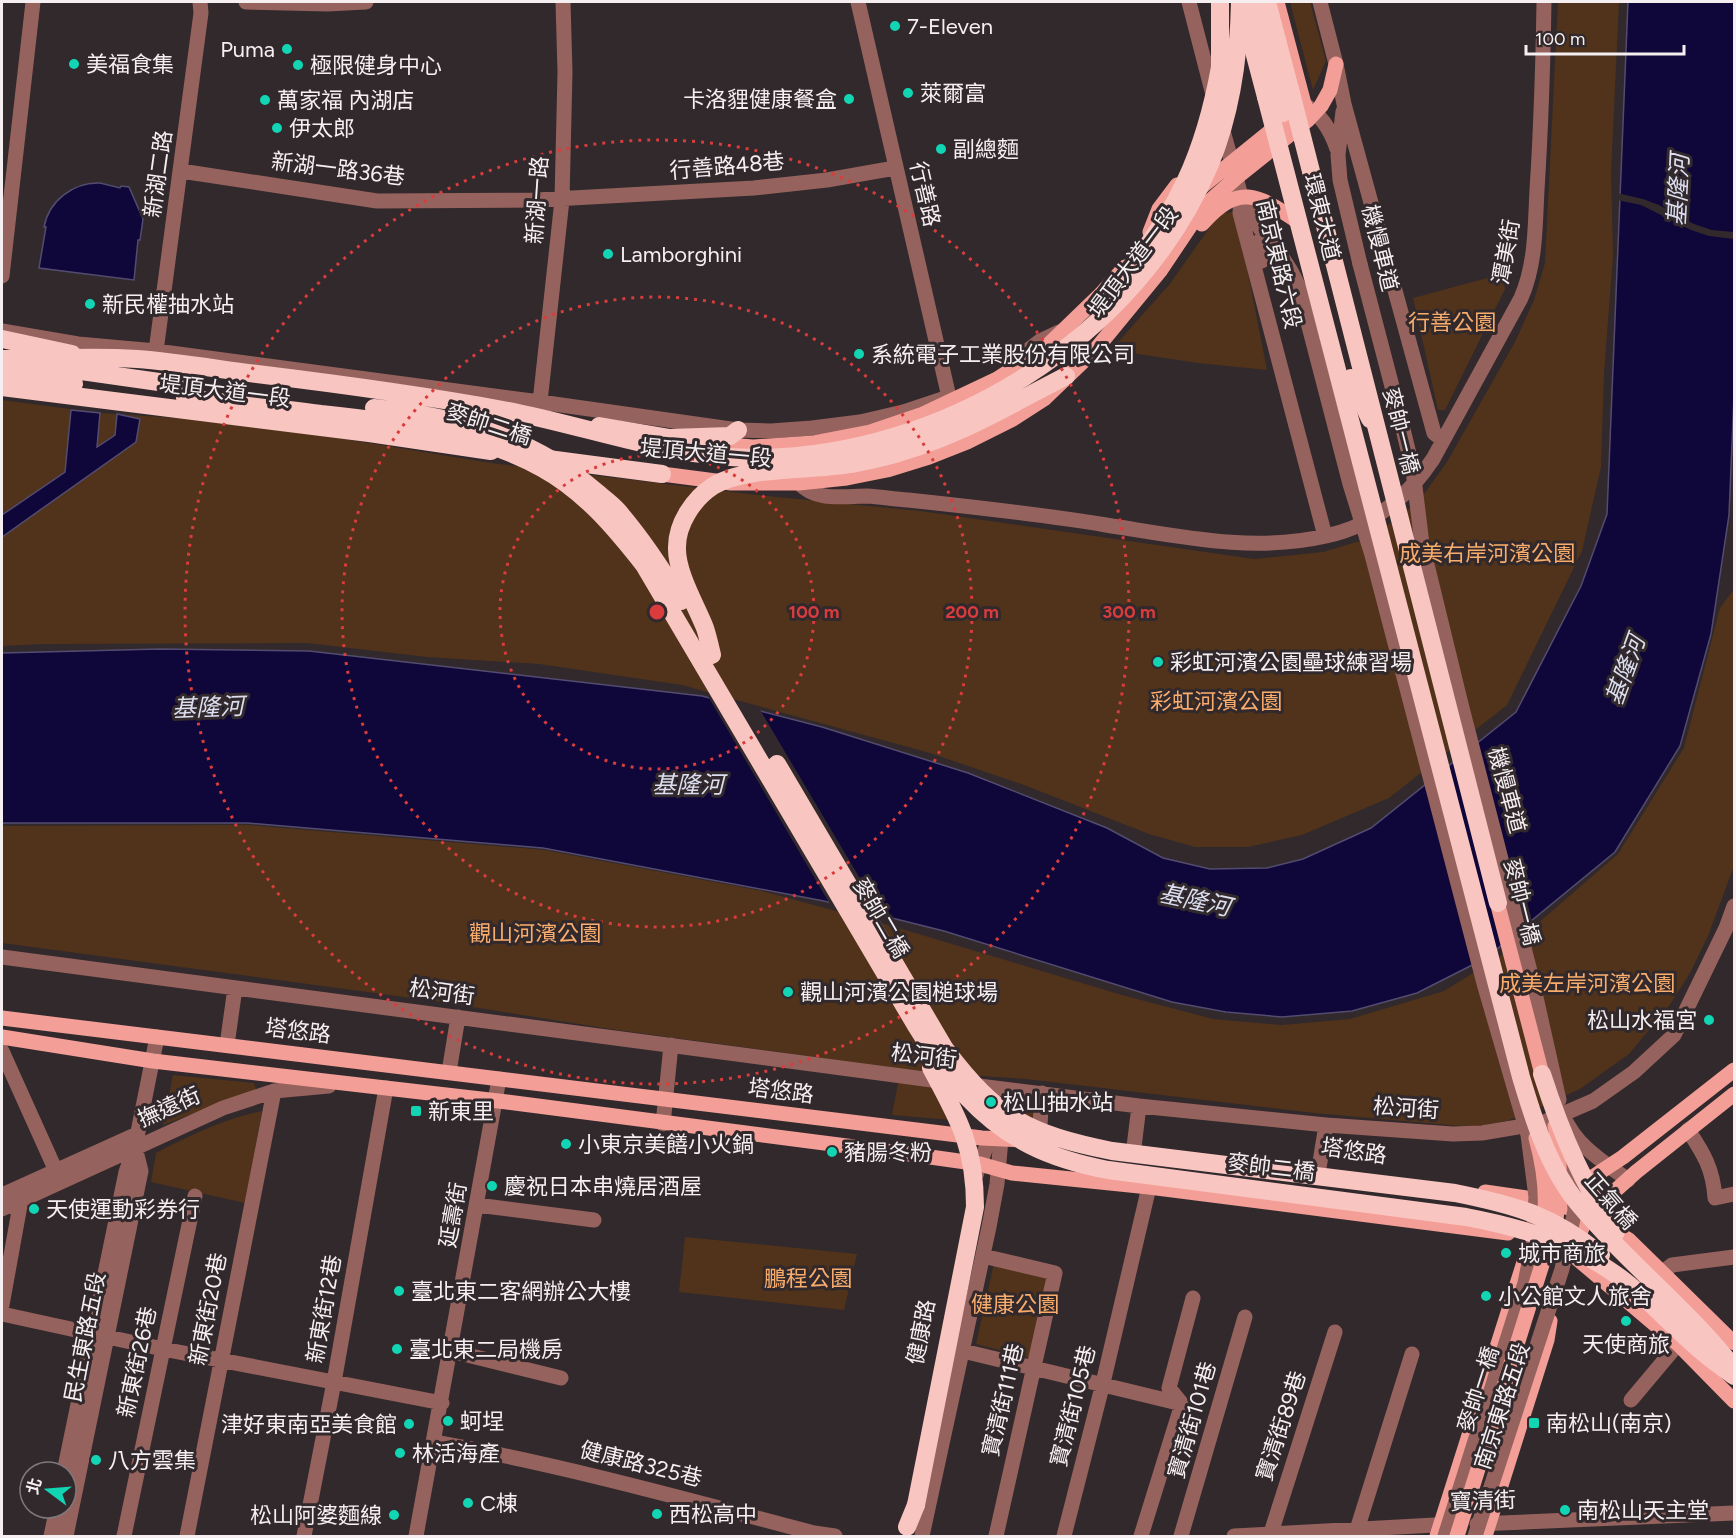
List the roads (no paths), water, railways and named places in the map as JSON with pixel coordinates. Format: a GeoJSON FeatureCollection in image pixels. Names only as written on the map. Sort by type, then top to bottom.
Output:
{"type":"FeatureCollection","features":[{"type":"Feature","properties":{"kind":"highway"},"geometry":{"type":"LineString","coordinates":[[2,350],[138,350],[378,380],[537,407],[652,437],[718,447],[785,448],[835,441],[885,430],[929,414],[981,390],[1026,364],[1067,334],[1101,302],[1135,263],[1186,183],[1203,143],[1213,108],[1220,67],[1220,2]]}},
{"type":"Feature","properties":{"kind":"highway"},"geometry":{"type":"LineString","coordinates":[[2,359],[139,359],[377,389],[527,415],[655,448],[717,457],[790,456],[842,449],[892,437],[938,421],[981,401],[1033,372],[1094,324],[1118,302],[1150,265],[1192,201],[1210,164],[1220,134],[1235,65],[1240,28],[1240,2]]}},
{"type":"Feature","properties":{"kind":"highway","name":"環東大道"},"geometry":{"type":"LineString","coordinates":[[1240,2],[1355,444]]}},
{"type":"Feature","properties":{"kind":"highway"},"geometry":{"type":"LineString","coordinates":[[1254,2],[1351,378],[1380,442]]}},
{"type":"Feature","properties":{"kind":"highway","name":"環東大道"},"geometry":{"type":"LineString","coordinates":[[1267,2],[1380,442]]}},
{"type":"Feature","properties":{"kind":"highway","name":"堤頂大道一段"},"geometry":{"type":"LineString","coordinates":[[2,339],[79,355],[612,427],[669,438]]}},
{"type":"Feature","properties":{"kind":"highway"},"geometry":{"type":"LineString","coordinates":[[2,359],[186,392]]}},
{"type":"Feature","properties":{"kind":"highway"},"geometry":{"type":"LineString","coordinates":[[2,375],[186,392]]}},
{"type":"Feature","properties":{"kind":"highway"},"geometry":{"type":"LineString","coordinates":[[712,655],[706,631],[680,567],[677,547],[682,523],[694,502],[713,486],[743,476],[851,464],[895,454],[946,438],[982,422],[1066,376]]}},
{"type":"Feature","properties":{"kind":"highway"},"geometry":{"type":"LineString","coordinates":[[1351,378],[1355,444]]}},
{"type":"Feature","properties":{"kind":"highway","name":"堤頂大道一段"},"geometry":{"type":"LineString","coordinates":[[2,387],[369,433],[662,474]]}},
{"type":"Feature","properties":{"kind":"highway","name":"麥帥二橋"},"geometry":{"type":"LineString","coordinates":[[186,392],[385,409],[455,421],[501,434],[542,454],[580,478],[616,509],[640,537],[665,575],[945,1049],[967,1078],[985,1096],[1037,1136],[1112,1151],[1455,1192],[1494,1200],[1529,1211],[1556,1224],[1586,1243],[1617,1268],[1707,1356],[1733,1370]]}},
{"type":"Feature","properties":{"kind":"highway","name":"麥帥二橋"},"geometry":{"type":"LineString","coordinates":[[186,392],[378,420],[468,438],[508,451],[544,469],[587,500],[617,530],[644,565],[915,1024],[949,1077],[979,1109],[1021,1142],[1047,1154],[1078,1164],[1108,1170],[1466,1217],[1504,1224],[1547,1238],[1615,1274],[1654,1305],[1704,1353],[1733,1370]]}},
{"type":"Feature","properties":{"kind":"highway"},"geometry":{"type":"LineString","coordinates":[[669,438],[730,436],[738,430]]}},
{"type":"Feature","properties":{"kind":"highway","name":"麥帥一橋"},"geometry":{"type":"LineString","coordinates":[[1380,442],[1542,1074]]}},
{"type":"Feature","properties":{"kind":"highway","name":"麥帥一橋"},"geometry":{"type":"LineString","coordinates":[[1355,444],[1521,1077]]}},
{"type":"Feature","properties":{"kind":"highway"},"geometry":{"type":"LineString","coordinates":[[911,1533],[975,1207],[975,1177],[970,1149],[958,1117],[922,1052],[915,1024]]}},
{"type":"Feature","properties":{"kind":"highway","name":"正氣橋"},"geometry":{"type":"LineString","coordinates":[[1542,1074],[1557,1121],[1577,1167],[1604,1215],[1632,1254],[1664,1292],[1717,1346],[1733,1370]]}},
{"type":"Feature","properties":{"kind":"highway","name":"正氣橋"},"geometry":{"type":"LineString","coordinates":[[1521,1077],[1545,1149],[1577,1203],[1649,1279],[1714,1342],[1733,1370]]}},
{"type":"Feature","properties":{"kind":"highway"},"geometry":{"type":"LineString","coordinates":[[1037,1136],[1060,1149],[1093,1157],[1472,1206],[1508,1210],[1555,1202]]}},
{"type":"Feature","properties":{"kind":"main road","name":"南京東路六段"},"geometry":{"type":"LineString","coordinates":[[1240,2],[1297,221],[1307,286]]}},
{"type":"Feature","properties":{"kind":"main road"},"geometry":{"type":"LineString","coordinates":[[1277,2],[1310,112]]}},
{"type":"Feature","properties":{"kind":"main road"},"geometry":{"type":"LineString","coordinates":[[1310,112],[1330,90],[1336,64]]}},
{"type":"Feature","properties":{"kind":"main road"},"geometry":{"type":"LineString","coordinates":[[1146,243],[1159,209],[1191,166],[1202,142],[1209,118],[1212,89]]}},
{"type":"Feature","properties":{"kind":"main road","name":"堤頂大道一段"},"geometry":{"type":"LineString","coordinates":[[669,438],[717,445],[753,447],[813,443],[870,432],[923,414],[997,379],[1045,348],[1101,294],[1172,212],[1273,129],[1310,112]]}},
{"type":"Feature","properties":{"kind":"main road","name":"堤頂大道一段"},"geometry":{"type":"LineString","coordinates":[[662,474],[730,483],[799,483],[847,478],[887,470],[929,457],[967,442],[1013,419],[1044,399],[1096,349],[1127,314],[1185,237],[1203,207],[1278,144],[1310,112]]}},
{"type":"Feature","properties":{"kind":"main road","name":"麥帥一橋"},"geometry":{"type":"LineString","coordinates":[[1310,112],[1323,218],[1336,277],[1554,1121],[1560,1154],[1556,1220],[1455,1536]]}},
{"type":"Feature","properties":{"kind":"main road"},"geometry":{"type":"LineString","coordinates":[[1185,237],[1228,201],[1241,196],[1265,200],[1297,221]]}},
{"type":"Feature","properties":{"kind":"main road","name":"麥帥一橋"},"geometry":{"type":"LineString","coordinates":[[1307,286],[1533,1123],[1544,1184],[1545,1217],[1539,1256],[1455,1536]]}},
{"type":"Feature","properties":{"kind":"main road"},"geometry":{"type":"LineString","coordinates":[[799,483],[785,461],[782,445],[799,437],[850,430],[860,422]]}},
{"type":"Feature","properties":{"kind":"main road","name":"塔悠路"},"geometry":{"type":"LineString","coordinates":[[2,1018],[995,1139],[1037,1136],[1319,1168],[1555,1202],[1587,1216],[1629,1240],[1734,1343]]}},
{"type":"Feature","properties":{"kind":"main road","name":"塔悠路"},"geometry":{"type":"LineString","coordinates":[[2,1037],[153,1061],[496,1101],[980,1164],[1012,1173],[1149,1187],[1479,1230],[1536,1235]]}},
{"type":"Feature","properties":{"kind":"main road"},"geometry":{"type":"LineString","coordinates":[[1555,1202],[1610,1166],[1734,1070]]}},
{"type":"Feature","properties":{"kind":"main road"},"geometry":{"type":"LineString","coordinates":[[1572,1254],[1587,1216],[1734,1094]]}},
{"type":"Feature","properties":{"kind":"main road","name":"南京東路五段"},"geometry":{"type":"LineString","coordinates":[[1441,1533],[1518,1280],[1536,1235],[1555,1202]]}},
{"type":"Feature","properties":{"kind":"main road"},"geometry":{"type":"LineString","coordinates":[[1587,1216],[1619,1255],[1733,1370]]}},
{"type":"Feature","properties":{"kind":"main road"},"geometry":{"type":"LineString","coordinates":[[1536,1235],[1572,1254],[1678,1344],[1734,1401]]}},
{"type":"Feature","properties":{"kind":"main road","name":"南京東路五段"},"geometry":{"type":"LineString","coordinates":[[1487,1530],[1572,1254]]}},
{"type":"Feature","properties":{"kind":"street"},"geometry":{"type":"LineString","coordinates":[[2,276],[33,2]]}},
{"type":"Feature","properties":{"kind":"street","name":"新湖二路"},"geometry":{"type":"LineString","coordinates":[[156,351],[201,13],[200,2]]}},
{"type":"Feature","properties":{"kind":"street"},"geometry":{"type":"LineString","coordinates":[[246,2],[327,4],[366,2]]}},
{"type":"Feature","properties":{"kind":"street","name":"新湖一路"},"geometry":{"type":"LineString","coordinates":[[540,402],[562,200],[566,72],[563,2]]}},
{"type":"Feature","properties":{"kind":"street","name":"行善路"},"geometry":{"type":"LineString","coordinates":[[858,2],[949,397]]}},
{"type":"Feature","properties":{"kind":"street","name":"南京東路六段"},"geometry":{"type":"LineString","coordinates":[[1189,2],[1241,196],[1240,213],[1328,536]]}},
{"type":"Feature","properties":{"kind":"street"},"geometry":{"type":"LineString","coordinates":[[1320,2],[1344,104],[1434,433],[1443,440]]}},
{"type":"Feature","properties":{"kind":"street","name":"潭美街"},"geometry":{"type":"LineString","coordinates":[[799,483],[840,489],[867,496],[1001,511],[1212,541],[1270,543],[1328,536],[1370,521],[1394,504],[1416,483],[1443,440],[1528,282],[1533,257],[1544,2]]}},
{"type":"Feature","properties":{"kind":"street","name":"機慢車道"},"geometry":{"type":"LineString","coordinates":[[1344,104],[1338,155],[1340,180],[1401,417],[1413,470],[1422,544],[1531,975],[1574,1168],[1575,1210],[1562,1269],[1475,1536]]}},
{"type":"Feature","properties":{"kind":"street","name":"機慢車道"},"geometry":{"type":"LineString","coordinates":[[1310,112],[1332,135],[1338,155]]}},
{"type":"Feature","properties":{"kind":"street","name":"行善路48巷"},"geometry":{"type":"LineString","coordinates":[[562,200],[754,188],[827,180],[896,168]]}},
{"type":"Feature","properties":{"kind":"street","name":"新湖一路36巷"},"geometry":{"type":"LineString","coordinates":[[181,171],[376,201],[562,200]]}},
{"type":"Feature","properties":{"kind":"street"},"geometry":{"type":"LineString","coordinates":[[1241,196],[1254,222],[1294,275],[1307,286],[1350,484],[1372,555],[1482,975],[1528,1135],[1536,1197],[1532,1248],[1525,1283],[1441,1533]]}},
{"type":"Feature","properties":{"kind":"street"},"geometry":{"type":"LineString","coordinates":[[1284,260],[1264,239],[1260,239],[1258,246],[1328,536]]}},
{"type":"Feature","properties":{"kind":"street","name":"堤頂大道一段"},"geometry":{"type":"LineString","coordinates":[[2,331],[78,344],[156,351],[738,430],[771,431],[860,422],[903,412],[949,397],[1022,356],[1040,341],[1062,331]]}},
{"type":"Feature","properties":{"kind":"street","name":"松河街"},"geometry":{"type":"LineString","coordinates":[[2,957],[903,1077],[1139,1106],[1326,1125],[1454,1134],[1482,1133],[1542,1123],[1593,1101],[1634,1072],[1674,1035],[1734,906]]}},
{"type":"Feature","properties":{"kind":"street"},"geometry":{"type":"LineString","coordinates":[[227,1045],[235,988]]}},
{"type":"Feature","properties":{"kind":"street"},"geometry":{"type":"LineString","coordinates":[[449,1072],[458,1017]]}},
{"type":"Feature","properties":{"kind":"street","name":"民生東路五段"},"geometry":{"type":"LineString","coordinates":[[67,1460],[141,1171],[136,1140],[157,1037]]}},
{"type":"Feature","properties":{"kind":"street"},"geometry":{"type":"LineString","coordinates":[[663,1124],[671,1045]]}},
{"type":"Feature","properties":{"kind":"street"},"geometry":{"type":"LineString","coordinates":[[2,1051],[56,1171]]}},
{"type":"Feature","properties":{"kind":"street","name":"延壽街"},"geometry":{"type":"LineString","coordinates":[[416,1536],[499,1079]]}},
{"type":"Feature","properties":{"kind":"street","name":"撫遠街"},"geometry":{"type":"LineString","coordinates":[[2,1209],[19,1194],[56,1171],[274,1091],[318,1085],[365,1086]]}},
{"type":"Feature","properties":{"kind":"street","name":"新東街12巷"},"geometry":{"type":"LineString","coordinates":[[304,1536],[386,1088]]}},
{"type":"Feature","properties":{"kind":"street","name":"新東街20巷"},"geometry":{"type":"LineString","coordinates":[[187,1536],[274,1091]]}},
{"type":"Feature","properties":{"kind":"street"},"geometry":{"type":"LineString","coordinates":[[1037,1136],[1042,1094]]}},
{"type":"Feature","properties":{"kind":"street"},"geometry":{"type":"LineString","coordinates":[[1134,1147],[1139,1106]]}},
{"type":"Feature","properties":{"kind":"street"},"geometry":{"type":"LineString","coordinates":[[1563,1114],[1569,1129],[1585,1147],[1628,1180]]}},
{"type":"Feature","properties":{"kind":"street"},"geometry":{"type":"LineString","coordinates":[[1319,1168],[1326,1125]]}},
{"type":"Feature","properties":{"kind":"street"},"geometry":{"type":"LineString","coordinates":[[1688,1130],[1708,1163],[1713,1178],[1715,1198],[1734,1194]]}},
{"type":"Feature","properties":{"kind":"street","name":"健康路"},"geometry":{"type":"LineString","coordinates":[[911,1533],[909,1502],[964,1223],[980,1164],[995,1139]]}},
{"type":"Feature","properties":{"kind":"street","name":"健康路"},"geometry":{"type":"LineString","coordinates":[[911,1533],[963,1351],[999,1170],[995,1139]]}},
{"type":"Feature","properties":{"kind":"street","name":"撫遠街"},"geometry":{"type":"LineString","coordinates":[[2,1195],[19,1194],[136,1140]]}},
{"type":"Feature","properties":{"kind":"street","name":"寶清街105巷"},"geometry":{"type":"LineString","coordinates":[[1064,1536],[1149,1187]]}},
{"type":"Feature","properties":{"kind":"street"},"geometry":{"type":"LineString","coordinates":[[2,1305],[19,1194]]}},
{"type":"Feature","properties":{"kind":"street","name":"新東街26巷"},"geometry":{"type":"LineString","coordinates":[[124,1536],[195,1196]]}},
{"type":"Feature","properties":{"kind":"street"},"geometry":{"type":"LineString","coordinates":[[477,1205],[594,1220]]}},
{"type":"Feature","properties":{"kind":"street"},"geometry":{"type":"LineString","coordinates":[[964,1223],[989,1227]]}},
{"type":"Feature","properties":{"kind":"street","name":"寶清街111巷"},"geometry":{"type":"LineString","coordinates":[[983,1256],[1055,1273],[996,1536]]}},
{"type":"Feature","properties":{"kind":"street"},"geometry":{"type":"LineString","coordinates":[[1663,1272],[1672,1265],[1734,1257]]}},
{"type":"Feature","properties":{"kind":"street"},"geometry":{"type":"LineString","coordinates":[[1182,1404],[1169,1388],[1193,1298]]}},
{"type":"Feature","properties":{"kind":"street"},"geometry":{"type":"LineString","coordinates":[[2,1314],[163,1349],[442,1402]]}},
{"type":"Feature","properties":{"kind":"street","name":"寶清街101巷"},"geometry":{"type":"LineString","coordinates":[[1181,1536],[1245,1317]]}},
{"type":"Feature","properties":{"kind":"street","name":"寶清街89巷"},"geometry":{"type":"LineString","coordinates":[[1270,1535],[1335,1332]]}},
{"type":"Feature","properties":{"kind":"street","name":"民生東路五段"},"geometry":{"type":"LineString","coordinates":[[66,1536],[101,1335]]}},
{"type":"Feature","properties":{"kind":"street"},"geometry":{"type":"LineString","coordinates":[[1631,1400],[1678,1344]]}},
{"type":"Feature","properties":{"kind":"street"},"geometry":{"type":"LineString","coordinates":[[451,1351],[561,1378]]}},
{"type":"Feature","properties":{"kind":"street"},"geometry":{"type":"LineString","coordinates":[[963,1351],[1103,1383],[1182,1404]]}},
{"type":"Feature","properties":{"kind":"street"},"geometry":{"type":"LineString","coordinates":[[1356,1533],[1412,1354]]}},
{"type":"Feature","properties":{"kind":"street"},"geometry":{"type":"LineString","coordinates":[[1141,1536],[1182,1404]]}},
{"type":"Feature","properties":{"kind":"street","name":"健康路325巷"},"geometry":{"type":"LineString","coordinates":[[434,1442],[597,1476],[814,1533],[835,1536]]}},
{"type":"Feature","properties":{"kind":"street","name":"寶清街"},"geometry":{"type":"LineString","coordinates":[[1234,1536],[1441,1533],[1734,1513]]}},
{"type":"Feature","properties":{"kind":"street"},"geometry":{"type":"LineString","coordinates":[[51,1536],[54,1520]]}},
{"type":"Feature","properties":{"kind":"water","name":"基隆河"},"geometry":{"type":"Polygon","coordinates":[[[1628,2],[1734,2],[1734,397],[1729,515],[1711,634],[1680,746],[1615,852],[1486,958],[1417,993],[1352,1011],[1282,1017],[1226,1012],[1172,1002],[944,931],[824,901],[543,848],[248,823],[2,823],[2,653],[160,649],[309,651],[702,696],[822,727],[968,773],[1107,828],[1163,858],[1210,869],[1267,868],[1303,859],[1371,828],[1516,712],[1581,586],[1607,514],[1628,2]]]}},
{"type":"Feature","properties":{"kind":"water"},"geometry":{"type":"Polygon","coordinates":[[[100,183],[120,188],[121,186],[129,187],[143,219],[140,240],[138,240],[134,280],[39,268],[46,227],[44,227],[51,209],[57,201],[72,190],[100,183]]]}},
{"type":"Feature","properties":{"kind":"water"},"geometry":{"type":"Polygon","coordinates":[[[71,410],[100,413],[97,447],[115,435],[117,414],[140,419],[136,442],[2,537],[2,515],[65,472],[71,410]]]}},
{"type":"Feature","properties":{"kind":"place","name":"7-Eleven"},"geometry":{"type":"Point","coordinates":[895,26]}},
{"type":"Feature","properties":{"kind":"place","name":"Puma"},"geometry":{"type":"Point","coordinates":[287,49]}},
{"type":"Feature","properties":{"kind":"place","name":"美福食集"},"geometry":{"type":"Point","coordinates":[74,64]}},
{"type":"Feature","properties":{"kind":"place","name":"極限健身中心"},"geometry":{"type":"Point","coordinates":[298,65]}},
{"type":"Feature","properties":{"kind":"place","name":"萊爾富"},"geometry":{"type":"Point","coordinates":[908,93]}},
{"type":"Feature","properties":{"kind":"place","name":"卡洛貍健康餐盒"},"geometry":{"type":"Point","coordinates":[849,99]}},
{"type":"Feature","properties":{"kind":"place","name":"萬家福 內湖店"},"geometry":{"type":"Point","coordinates":[265,100]}},
{"type":"Feature","properties":{"kind":"place","name":"伊太郎"},"geometry":{"type":"Point","coordinates":[277,128]}},
{"type":"Feature","properties":{"kind":"place","name":"副總麵"},"geometry":{"type":"Point","coordinates":[941,149]}},
{"type":"Feature","properties":{"kind":"place","name":"Lamborghini"},"geometry":{"type":"Point","coordinates":[608,254]}},
{"type":"Feature","properties":{"kind":"place","name":"新民權抽水站"},"geometry":{"type":"Point","coordinates":[90,304]}},
{"type":"Feature","properties":{"kind":"place","name":"系統電子工業股份有限公司"},"geometry":{"type":"Point","coordinates":[859,354]}},
{"type":"Feature","properties":{"kind":"place","name":"彩虹河濱公園壘球練習場"},"geometry":{"type":"Point","coordinates":[1158,662]}},
{"type":"Feature","properties":{"kind":"place","name":"觀山河濱公園槌球場"},"geometry":{"type":"Point","coordinates":[788,992]}},
{"type":"Feature","properties":{"kind":"place","name":"松山水福宮"},"geometry":{"type":"Point","coordinates":[1709,1020]}},
{"type":"Feature","properties":{"kind":"place","name":"松山抽水站"},"geometry":{"type":"Point","coordinates":[991,1102]}},
{"type":"Feature","properties":{"kind":"place","name":"新東里"},"geometry":{"type":"Point","coordinates":[416,1111]}},
{"type":"Feature","properties":{"kind":"place","name":"小東京美饍小火鍋"},"geometry":{"type":"Point","coordinates":[566,1144]}},
{"type":"Feature","properties":{"kind":"place","name":"豬腸冬粉"},"geometry":{"type":"Point","coordinates":[832,1152]}},
{"type":"Feature","properties":{"kind":"place","name":"慶祝日本串燒居酒屋"},"geometry":{"type":"Point","coordinates":[492,1186]}},
{"type":"Feature","properties":{"kind":"place","name":"天使運動彩券行"},"geometry":{"type":"Point","coordinates":[34,1209]}},
{"type":"Feature","properties":{"kind":"place","name":"城市商旅"},"geometry":{"type":"Point","coordinates":[1506,1253]}},
{"type":"Feature","properties":{"kind":"place","name":"臺北東二客網辦公大樓"},"geometry":{"type":"Point","coordinates":[399,1291]}},
{"type":"Feature","properties":{"kind":"place","name":"小公館文人旅舍"},"geometry":{"type":"Point","coordinates":[1486,1296]}},
{"type":"Feature","properties":{"kind":"place","name":"天使商旅"},"geometry":{"type":"Point","coordinates":[1626,1321]}},
{"type":"Feature","properties":{"kind":"place","name":"臺北東二局機房"},"geometry":{"type":"Point","coordinates":[397,1349]}},
{"type":"Feature","properties":{"kind":"place","name":"蚵埕"},"geometry":{"type":"Point","coordinates":[448,1421]}},
{"type":"Feature","properties":{"kind":"place","name":"南松山(南京)"},"geometry":{"type":"Point","coordinates":[1534,1423]}},
{"type":"Feature","properties":{"kind":"place","name":"津好東南亞美食館"},"geometry":{"type":"Point","coordinates":[409,1424]}},
{"type":"Feature","properties":{"kind":"place","name":"林活海產"},"geometry":{"type":"Point","coordinates":[400,1453]}},
{"type":"Feature","properties":{"kind":"place","name":"八方雲集"},"geometry":{"type":"Point","coordinates":[96,1460]}},
{"type":"Feature","properties":{"kind":"place","name":"C棟"},"geometry":{"type":"Point","coordinates":[468,1503]}},
{"type":"Feature","properties":{"kind":"place","name":"南松山天主堂"},"geometry":{"type":"Point","coordinates":[1565,1510]}},
{"type":"Feature","properties":{"kind":"place","name":"西松高中"},"geometry":{"type":"Point","coordinates":[657,1514]}},
{"type":"Feature","properties":{"kind":"place","name":"松山阿婆麵線"},"geometry":{"type":"Point","coordinates":[394,1515]}},
{"type":"Feature","properties":{"kind":"park label","name":"行善公園"},"geometry":{"type":"Point","coordinates":[1452,322]}},
{"type":"Feature","properties":{"kind":"park label","name":"成美右岸河濱公園"},"geometry":{"type":"Point","coordinates":[1487,553]}},
{"type":"Feature","properties":{"kind":"park label","name":"彩虹河濱公園"},"geometry":{"type":"Point","coordinates":[1216,701]}},
{"type":"Feature","properties":{"kind":"park label","name":"觀山河濱公園"},"geometry":{"type":"Point","coordinates":[535,933]}},
{"type":"Feature","properties":{"kind":"park label","name":"成美左岸河濱公園"},"geometry":{"type":"Point","coordinates":[1587,983]}},
{"type":"Feature","properties":{"kind":"park label","name":"鵬程公園"},"geometry":{"type":"Point","coordinates":[808,1278]}},
{"type":"Feature","properties":{"kind":"park label","name":"健康公園"},"geometry":{"type":"Point","coordinates":[1015,1304]}}]}
